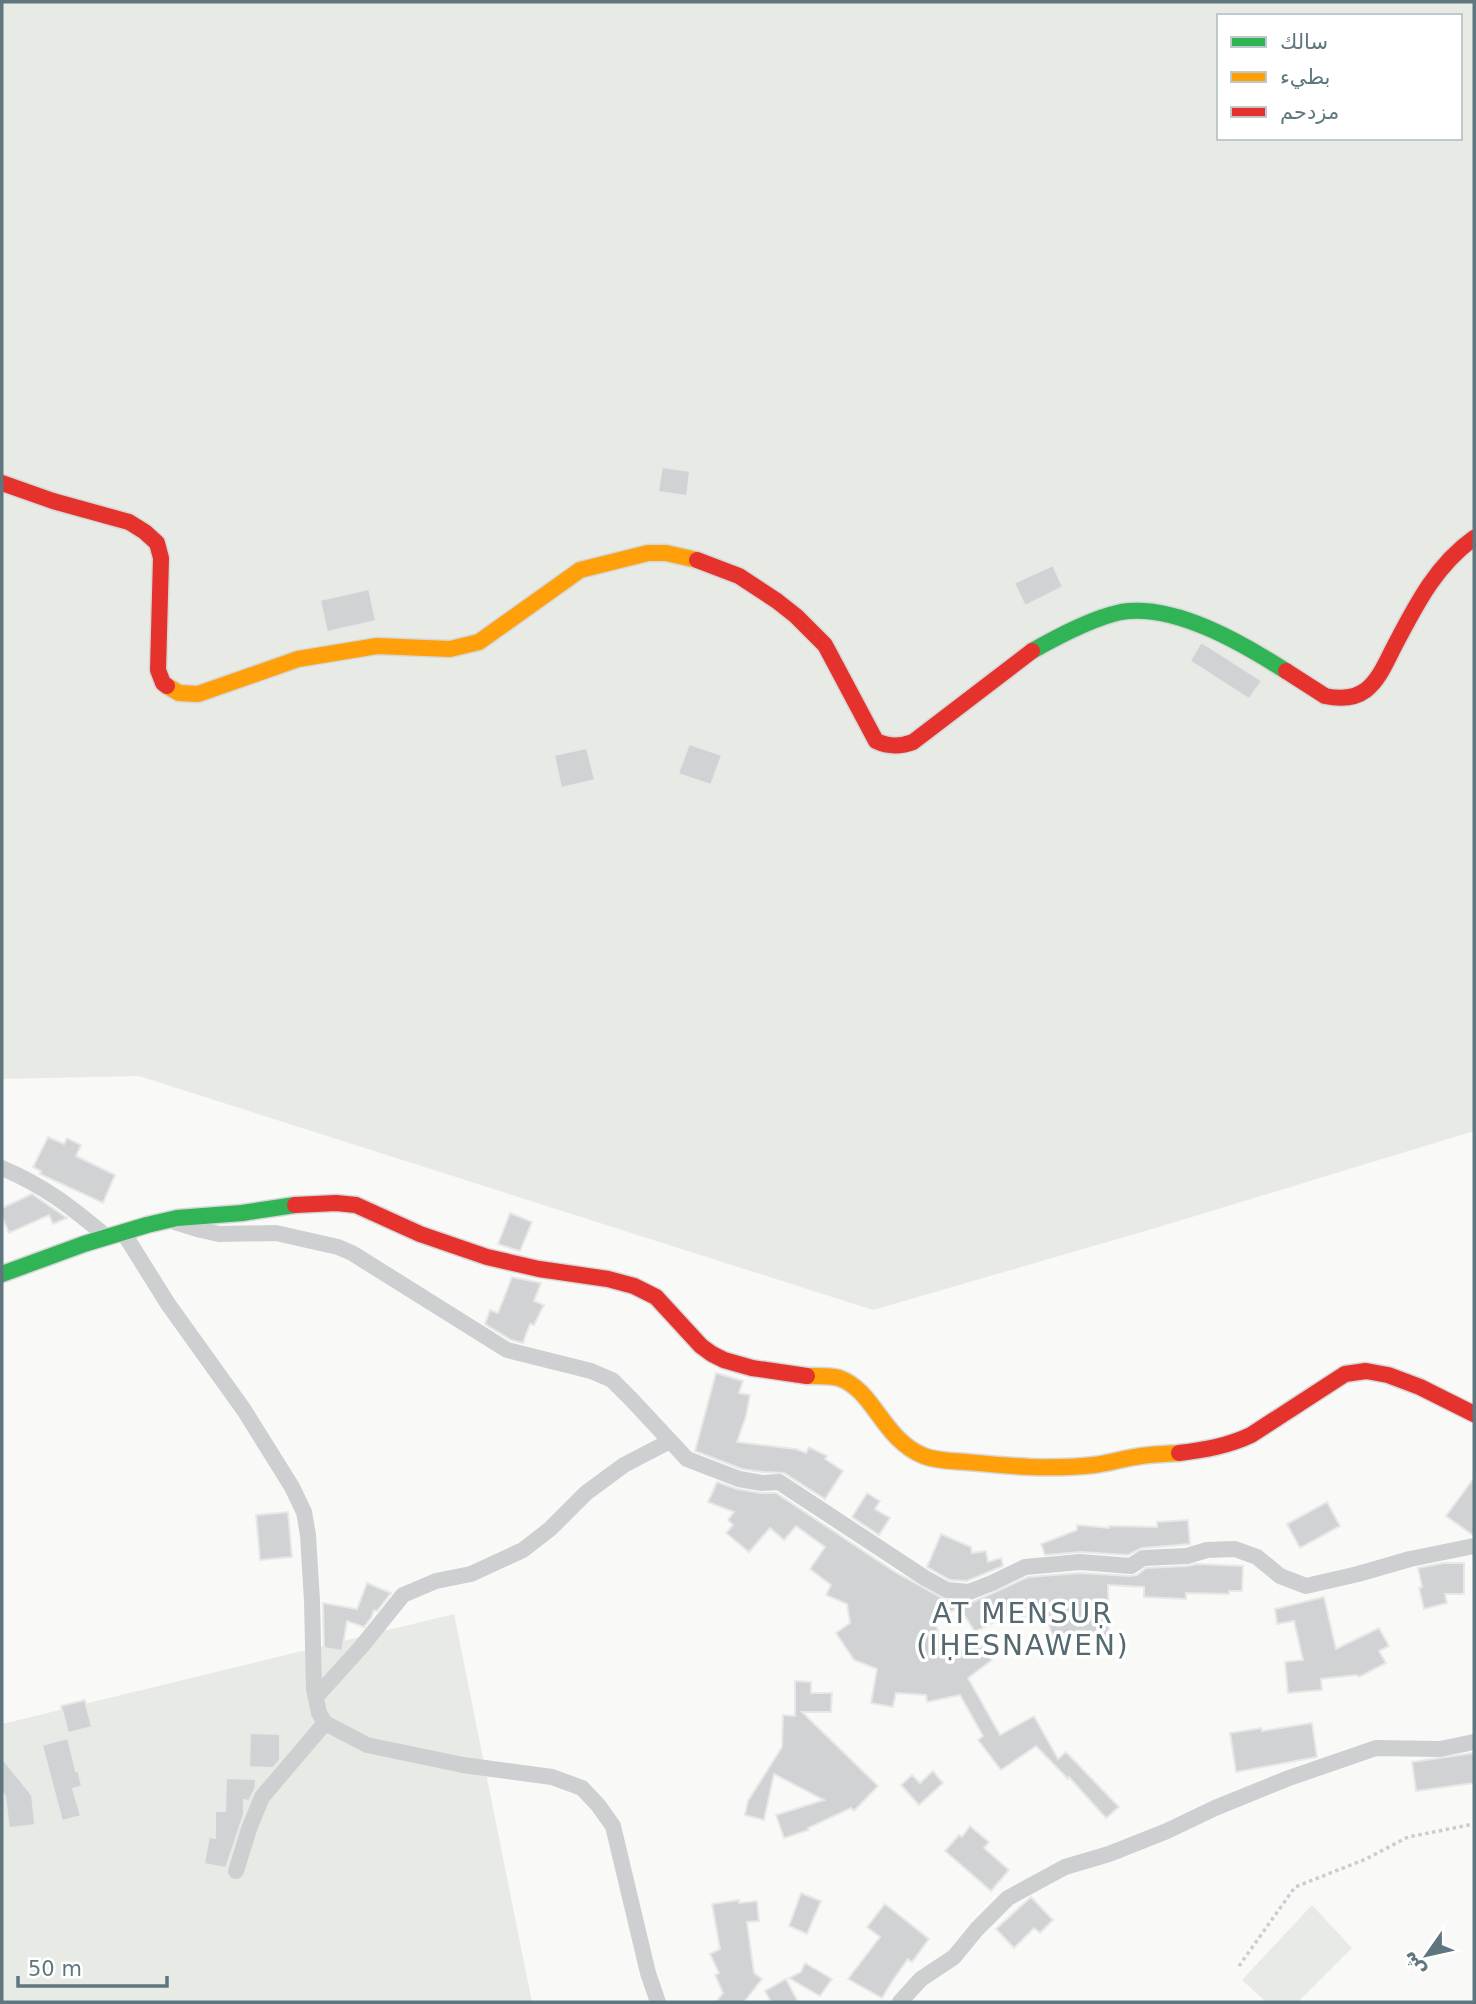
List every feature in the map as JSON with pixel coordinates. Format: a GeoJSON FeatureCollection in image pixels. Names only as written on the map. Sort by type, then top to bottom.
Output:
{"type":"FeatureCollection","features":[{"type":"Feature","properties":{"kind":"street"},"geometry":{"type":"LineString","coordinates":[[2,483],[53,501],[130,522],[157,543],[161,558],[158,670],[163,682],[179,693],[198,694],[298,659],[377,646],[450,649],[479,642],[580,570],[648,552],[666,553],[692,558],[739,576],[796,616],[825,645],[876,741],[895,747],[914,743],[1021,657],[1091,622],[1123,612],[1152,612],[1217,632],[1278,665],[1325,696],[1333,698],[1357,695],[1372,684],[1426,591],[1453,553],[1474,538]]}},
{"type":"Feature","properties":{"kind":"street"},"geometry":{"type":"LineString","coordinates":[[2,1168],[34,1182],[67,1203],[107,1237]]}},
{"type":"Feature","properties":{"kind":"street"},"geometry":{"type":"LineString","coordinates":[[2,1274],[76,1245],[170,1220],[332,1202],[366,1207],[403,1227],[467,1251],[535,1268],[641,1287],[659,1297],[705,1349],[722,1359],[791,1374],[833,1376],[845,1380],[870,1404],[881,1422],[900,1442],[926,1457],[942,1460],[990,1466],[1055,1467],[1095,1465],[1142,1456],[1217,1449],[1251,1435],[1345,1374],[1366,1371],[1388,1375],[1420,1387],[1474,1413]]}},
{"type":"Feature","properties":{"kind":"street"},"geometry":{"type":"LineString","coordinates":[[170,1220],[219,1234],[276,1233],[338,1247],[352,1253],[507,1350],[591,1371],[612,1380],[687,1459],[739,1479],[762,1483],[779,1482],[947,1590],[969,1592],[1025,1567],[1080,1562],[1130,1566],[1143,1558],[1187,1556],[1207,1550],[1235,1549],[1257,1557],[1280,1576],[1306,1586],[1410,1559],[1474,1546]]}},
{"type":"Feature","properties":{"kind":"street"},"geometry":{"type":"LineString","coordinates":[[123,1232],[168,1304],[244,1410],[292,1487],[304,1512],[310,1560],[314,1689],[319,1713],[325,1723],[367,1745],[463,1765],[552,1777],[582,1788],[613,1826],[648,1973],[659,2002]]}},
{"type":"Feature","properties":{"kind":"street"},"geometry":{"type":"LineString","coordinates":[[316,1697],[403,1595],[436,1581],[471,1574],[523,1550],[550,1529],[586,1493],[624,1465],[670,1441]]}},
{"type":"Feature","properties":{"kind":"street"},"geometry":{"type":"LineString","coordinates":[[236,1871],[262,1797],[325,1723]]}},
{"type":"Feature","properties":{"kind":"street"},"geometry":{"type":"LineString","coordinates":[[900,2002],[921,1979],[954,1957],[976,1929],[1008,1898],[1065,1867],[1109,1854],[1289,1778],[1376,1748],[1440,1749],[1474,1742]]}},
{"type":"Feature","properties":{"kind":"path"},"geometry":{"type":"LineString","coordinates":[[1239,1966],[1295,1887],[1366,1859],[1408,1837],[1474,1824]]}},
{"type":"Feature","properties":{"kind":"shaded area"},"geometry":{"type":"Polygon","coordinates":[[[2,2],[1474,2],[1474,1131],[873,1310],[139,1076],[2,1079],[2,2]]]}},
{"type":"Feature","properties":{"kind":"shaded area"},"geometry":{"type":"Polygon","coordinates":[[[454,1614],[532,2002],[2,2002],[2,1724],[454,1614]]]}},
{"type":"Feature","properties":{"kind":"shaded area"},"geometry":{"type":"Polygon","coordinates":[[[1312,1905],[1352,1948],[1298,2002],[1266,2002],[1242,1980],[1312,1905]]]}},
{"type":"Feature","properties":{"kind":"building"},"geometry":{"type":"Polygon","coordinates":[[[662,467],[690,471],[687,496],[658,492],[662,467]]]}},
{"type":"Feature","properties":{"kind":"building"},"geometry":{"type":"Polygon","coordinates":[[[1053,565],[1063,587],[1025,606],[1014,583],[1053,565]]]}},
{"type":"Feature","properties":{"kind":"building"},"geometry":{"type":"Polygon","coordinates":[[[369,589],[376,621],[327,632],[320,600],[369,589]]]}},
{"type":"Feature","properties":{"kind":"building"},"geometry":{"type":"Polygon","coordinates":[[[1201,642],[1262,681],[1249,699],[1190,661],[1201,642]]]}},
{"type":"Feature","properties":{"kind":"building"},"geometry":{"type":"Polygon","coordinates":[[[689,744],[722,755],[711,785],[678,774],[689,744]]]}},
{"type":"Feature","properties":{"kind":"building"},"geometry":{"type":"Polygon","coordinates":[[[587,748],[595,780],[561,788],[554,755],[587,748]]]}},
{"type":"Feature","properties":{"kind":"building"},"geometry":{"type":"Polygon","coordinates":[[[48,1137],[64,1144],[67,1138],[81,1145],[76,1156],[115,1175],[103,1203],[40,1174],[41,1171],[33,1167],[48,1137]]]}},
{"type":"Feature","properties":{"kind":"building"},"geometry":{"type":"Polygon","coordinates":[[[32,1194],[67,1218],[53,1224],[49,1215],[9,1233],[2,1217],[2,1208],[32,1194]]]}},
{"type":"Feature","properties":{"kind":"building"},"geometry":{"type":"Polygon","coordinates":[[[510,1213],[532,1222],[520,1251],[498,1244],[510,1213]]]}},
{"type":"Feature","properties":{"kind":"building"},"geometry":{"type":"Polygon","coordinates":[[[512,1277],[541,1283],[534,1301],[544,1305],[534,1325],[530,1324],[523,1343],[511,1340],[485,1324],[490,1310],[498,1313],[512,1277]]]}},
{"type":"Feature","properties":{"kind":"building"},"geometry":{"type":"Polygon","coordinates":[[[716,1373],[743,1381],[739,1393],[750,1395],[737,1442],[796,1449],[806,1453],[809,1447],[827,1456],[825,1459],[843,1471],[825,1499],[784,1473],[742,1469],[695,1451],[716,1373]]]}},
{"type":"Feature","properties":{"kind":"building"},"geometry":{"type":"Polygon","coordinates":[[[1474,1478],[1474,1536],[1446,1516],[1474,1478]]]}},
{"type":"Feature","properties":{"kind":"building"},"geometry":{"type":"Polygon","coordinates":[[[717,1482],[737,1489],[776,1493],[895,1572],[946,1600],[973,1602],[1028,1577],[1080,1573],[1130,1576],[1137,1575],[1146,1568],[1197,1564],[1243,1566],[1242,1591],[1229,1591],[1229,1594],[1186,1593],[1186,1599],[1144,1597],[1144,1587],[1108,1585],[1109,1637],[1068,1641],[1067,1633],[1052,1636],[1044,1607],[1022,1619],[1017,1610],[975,1632],[959,1607],[935,1621],[946,1659],[978,1642],[992,1660],[968,1678],[1000,1735],[1034,1716],[1058,1759],[1066,1752],[1119,1807],[1106,1818],[1036,1746],[1001,1770],[978,1740],[983,1736],[960,1695],[927,1702],[926,1695],[896,1693],[893,1707],[871,1703],[877,1669],[854,1660],[836,1633],[850,1623],[847,1604],[826,1595],[831,1585],[810,1569],[825,1547],[796,1526],[784,1540],[770,1528],[749,1552],[726,1533],[733,1525],[728,1520],[734,1512],[708,1502],[717,1482]]]}},
{"type":"Feature","properties":{"kind":"building"},"geometry":{"type":"Polygon","coordinates":[[[867,1493],[880,1501],[875,1509],[890,1518],[879,1535],[852,1517],[867,1493]]]}},
{"type":"Feature","properties":{"kind":"building"},"geometry":{"type":"Polygon","coordinates":[[[1327,1502],[1340,1526],[1300,1548],[1287,1524],[1327,1502]]]}},
{"type":"Feature","properties":{"kind":"building"},"geometry":{"type":"Polygon","coordinates":[[[288,1512],[292,1557],[260,1560],[256,1515],[288,1512]]]}},
{"type":"Feature","properties":{"kind":"building"},"geometry":{"type":"Polygon","coordinates":[[[1188,1520],[1190,1544],[1142,1548],[1128,1555],[1081,1552],[1045,1555],[1041,1544],[1077,1530],[1077,1525],[1109,1528],[1157,1527],[1157,1522],[1188,1520]]]}},
{"type":"Feature","properties":{"kind":"building"},"geometry":{"type":"Polygon","coordinates":[[[941,1534],[971,1547],[972,1553],[986,1551],[988,1562],[1001,1558],[1003,1566],[967,1581],[950,1580],[927,1567],[941,1534]]]}},
{"type":"Feature","properties":{"kind":"building"},"geometry":{"type":"Polygon","coordinates":[[[1443,1563],[1464,1563],[1464,1594],[1445,1594],[1447,1603],[1424,1609],[1418,1568],[1443,1563]]]}},
{"type":"Feature","properties":{"kind":"building"},"geometry":{"type":"Polygon","coordinates":[[[367,1583],[391,1593],[377,1611],[374,1610],[364,1627],[347,1621],[342,1651],[324,1648],[323,1603],[357,1609],[367,1583]]]}},
{"type":"Feature","properties":{"kind":"building"},"geometry":{"type":"Polygon","coordinates":[[[1324,1597],[1336,1649],[1379,1628],[1389,1646],[1379,1651],[1386,1663],[1359,1677],[1357,1675],[1321,1679],[1322,1690],[1288,1693],[1285,1662],[1303,1660],[1294,1621],[1277,1624],[1275,1609],[1324,1597]]]}},
{"type":"Feature","properties":{"kind":"building"},"geometry":{"type":"Polygon","coordinates":[[[795,1681],[811,1682],[811,1693],[832,1693],[831,1712],[802,1712],[878,1786],[854,1811],[851,1808],[808,1828],[809,1830],[784,1838],[776,1815],[824,1800],[774,1774],[764,1820],[745,1815],[748,1801],[782,1747],[783,1715],[795,1716],[795,1681]]]}},
{"type":"Feature","properties":{"kind":"building"},"geometry":{"type":"Polygon","coordinates":[[[85,1700],[92,1727],[68,1733],[61,1706],[85,1700]]]}},
{"type":"Feature","properties":{"kind":"building"},"geometry":{"type":"Polygon","coordinates":[[[1312,1723],[1317,1757],[1236,1772],[1230,1733],[1312,1723]]]}},
{"type":"Feature","properties":{"kind":"building"},"geometry":{"type":"Polygon","coordinates":[[[250,1733],[280,1734],[280,1760],[273,1768],[249,1767],[250,1733]]]}},
{"type":"Feature","properties":{"kind":"building"},"geometry":{"type":"Polygon","coordinates":[[[68,1738],[82,1786],[73,1789],[81,1816],[62,1821],[42,1745],[68,1738]]]}},
{"type":"Feature","properties":{"kind":"building"},"geometry":{"type":"Polygon","coordinates":[[[1474,1753],[1474,1783],[1416,1791],[1412,1762],[1474,1753]]]}},
{"type":"Feature","properties":{"kind":"building"},"geometry":{"type":"Polygon","coordinates":[[[2,1758],[32,1795],[35,1825],[9,1828],[5,1796],[2,1792],[2,1758]]]}},
{"type":"Feature","properties":{"kind":"building"},"geometry":{"type":"Polygon","coordinates":[[[933,1771],[943,1783],[919,1805],[901,1785],[912,1775],[920,1783],[933,1771]]]}},
{"type":"Feature","properties":{"kind":"building"},"geometry":{"type":"Polygon","coordinates":[[[226,1778],[256,1779],[249,1801],[244,1800],[244,1814],[226,1868],[204,1864],[209,1837],[215,1838],[215,1811],[225,1811],[226,1778]]]}},
{"type":"Feature","properties":{"kind":"building"},"geometry":{"type":"Polygon","coordinates":[[[970,1826],[989,1842],[984,1848],[1009,1870],[991,1891],[945,1851],[959,1835],[962,1837],[970,1826]]]}},
{"type":"Feature","properties":{"kind":"building"},"geometry":{"type":"Polygon","coordinates":[[[801,1893],[821,1901],[807,1934],[789,1926],[801,1893]]]}},
{"type":"Feature","properties":{"kind":"building"},"geometry":{"type":"Polygon","coordinates":[[[1031,1897],[1053,1920],[1040,1933],[1034,1928],[1014,1948],[996,1929],[1031,1897]]]}},
{"type":"Feature","properties":{"kind":"building"},"geometry":{"type":"Polygon","coordinates":[[[739,1900],[739,1903],[757,1901],[759,1921],[747,1922],[754,1973],[762,1979],[744,2002],[716,2002],[723,1993],[715,1975],[719,1973],[710,1954],[720,1949],[712,1904],[739,1900]]]}},
{"type":"Feature","properties":{"kind":"building"},"geometry":{"type":"Polygon","coordinates":[[[885,1904],[929,1939],[912,1962],[908,1959],[882,1998],[848,1979],[880,1937],[867,1927],[885,1904]]]}},
{"type":"Feature","properties":{"kind":"building"},"geometry":{"type":"Polygon","coordinates":[[[805,1963],[832,1979],[820,1996],[789,1978],[801,1972],[805,1963]]]}},
{"type":"Feature","properties":{"kind":"building"},"geometry":{"type":"Polygon","coordinates":[[[786,1979],[798,2002],[771,2002],[765,1991],[786,1979]]]}},
{"type":"Feature","properties":{"kind":"traffic: fast"},"geometry":{"type":"LineString","coordinates":[[1032,651],[1098,619],[1121,612],[1142,611],[1163,613],[1207,628],[1286,671]]}},
{"type":"Feature","properties":{"kind":"traffic: fast"},"geometry":{"type":"LineString","coordinates":[[2,1274],[84,1244],[147,1225],[177,1218],[242,1213],[295,1205]]}},
{"type":"Feature","properties":{"kind":"traffic: slow"},"geometry":{"type":"LineString","coordinates":[[167,686],[179,693],[198,694],[298,659],[377,646],[450,649],[479,642],[580,570],[648,553],[666,553],[697,560]]}},
{"type":"Feature","properties":{"kind":"traffic: slow"},"geometry":{"type":"LineString","coordinates":[[807,1376],[835,1377],[851,1384],[898,1439],[910,1449],[934,1459],[1062,1467],[1179,1453]]}},
{"type":"Feature","properties":{"kind":"traffic: jam"},"geometry":{"type":"LineString","coordinates":[[2,483],[53,501],[129,522],[157,543],[161,558],[158,670],[167,686]]}},
{"type":"Feature","properties":{"kind":"traffic: jam"},"geometry":{"type":"LineString","coordinates":[[1286,671],[1325,696],[1346,698],[1366,690],[1379,675],[1428,587],[1449,560],[1474,538]]}},
{"type":"Feature","properties":{"kind":"traffic: jam"},"geometry":{"type":"LineString","coordinates":[[697,560],[739,576],[796,616],[825,645],[876,741],[885,744],[913,742],[1032,651]]}},
{"type":"Feature","properties":{"kind":"traffic: jam"},"geometry":{"type":"LineString","coordinates":[[295,1205],[356,1205],[420,1234],[487,1257],[634,1286],[656,1297],[701,1346],[712,1354],[752,1368],[807,1376]]}},
{"type":"Feature","properties":{"kind":"traffic: jam"},"geometry":{"type":"LineString","coordinates":[[1179,1453],[1216,1447],[1242,1439],[1345,1374],[1366,1371],[1388,1375],[1420,1387],[1474,1414]]}},
{"type":"Feature","properties":{"kind":"district","name":"AT MENSUṚ (IḤESNAWEN)"},"geometry":{"type":"Point","coordinates":[1023,1629]}}]}
